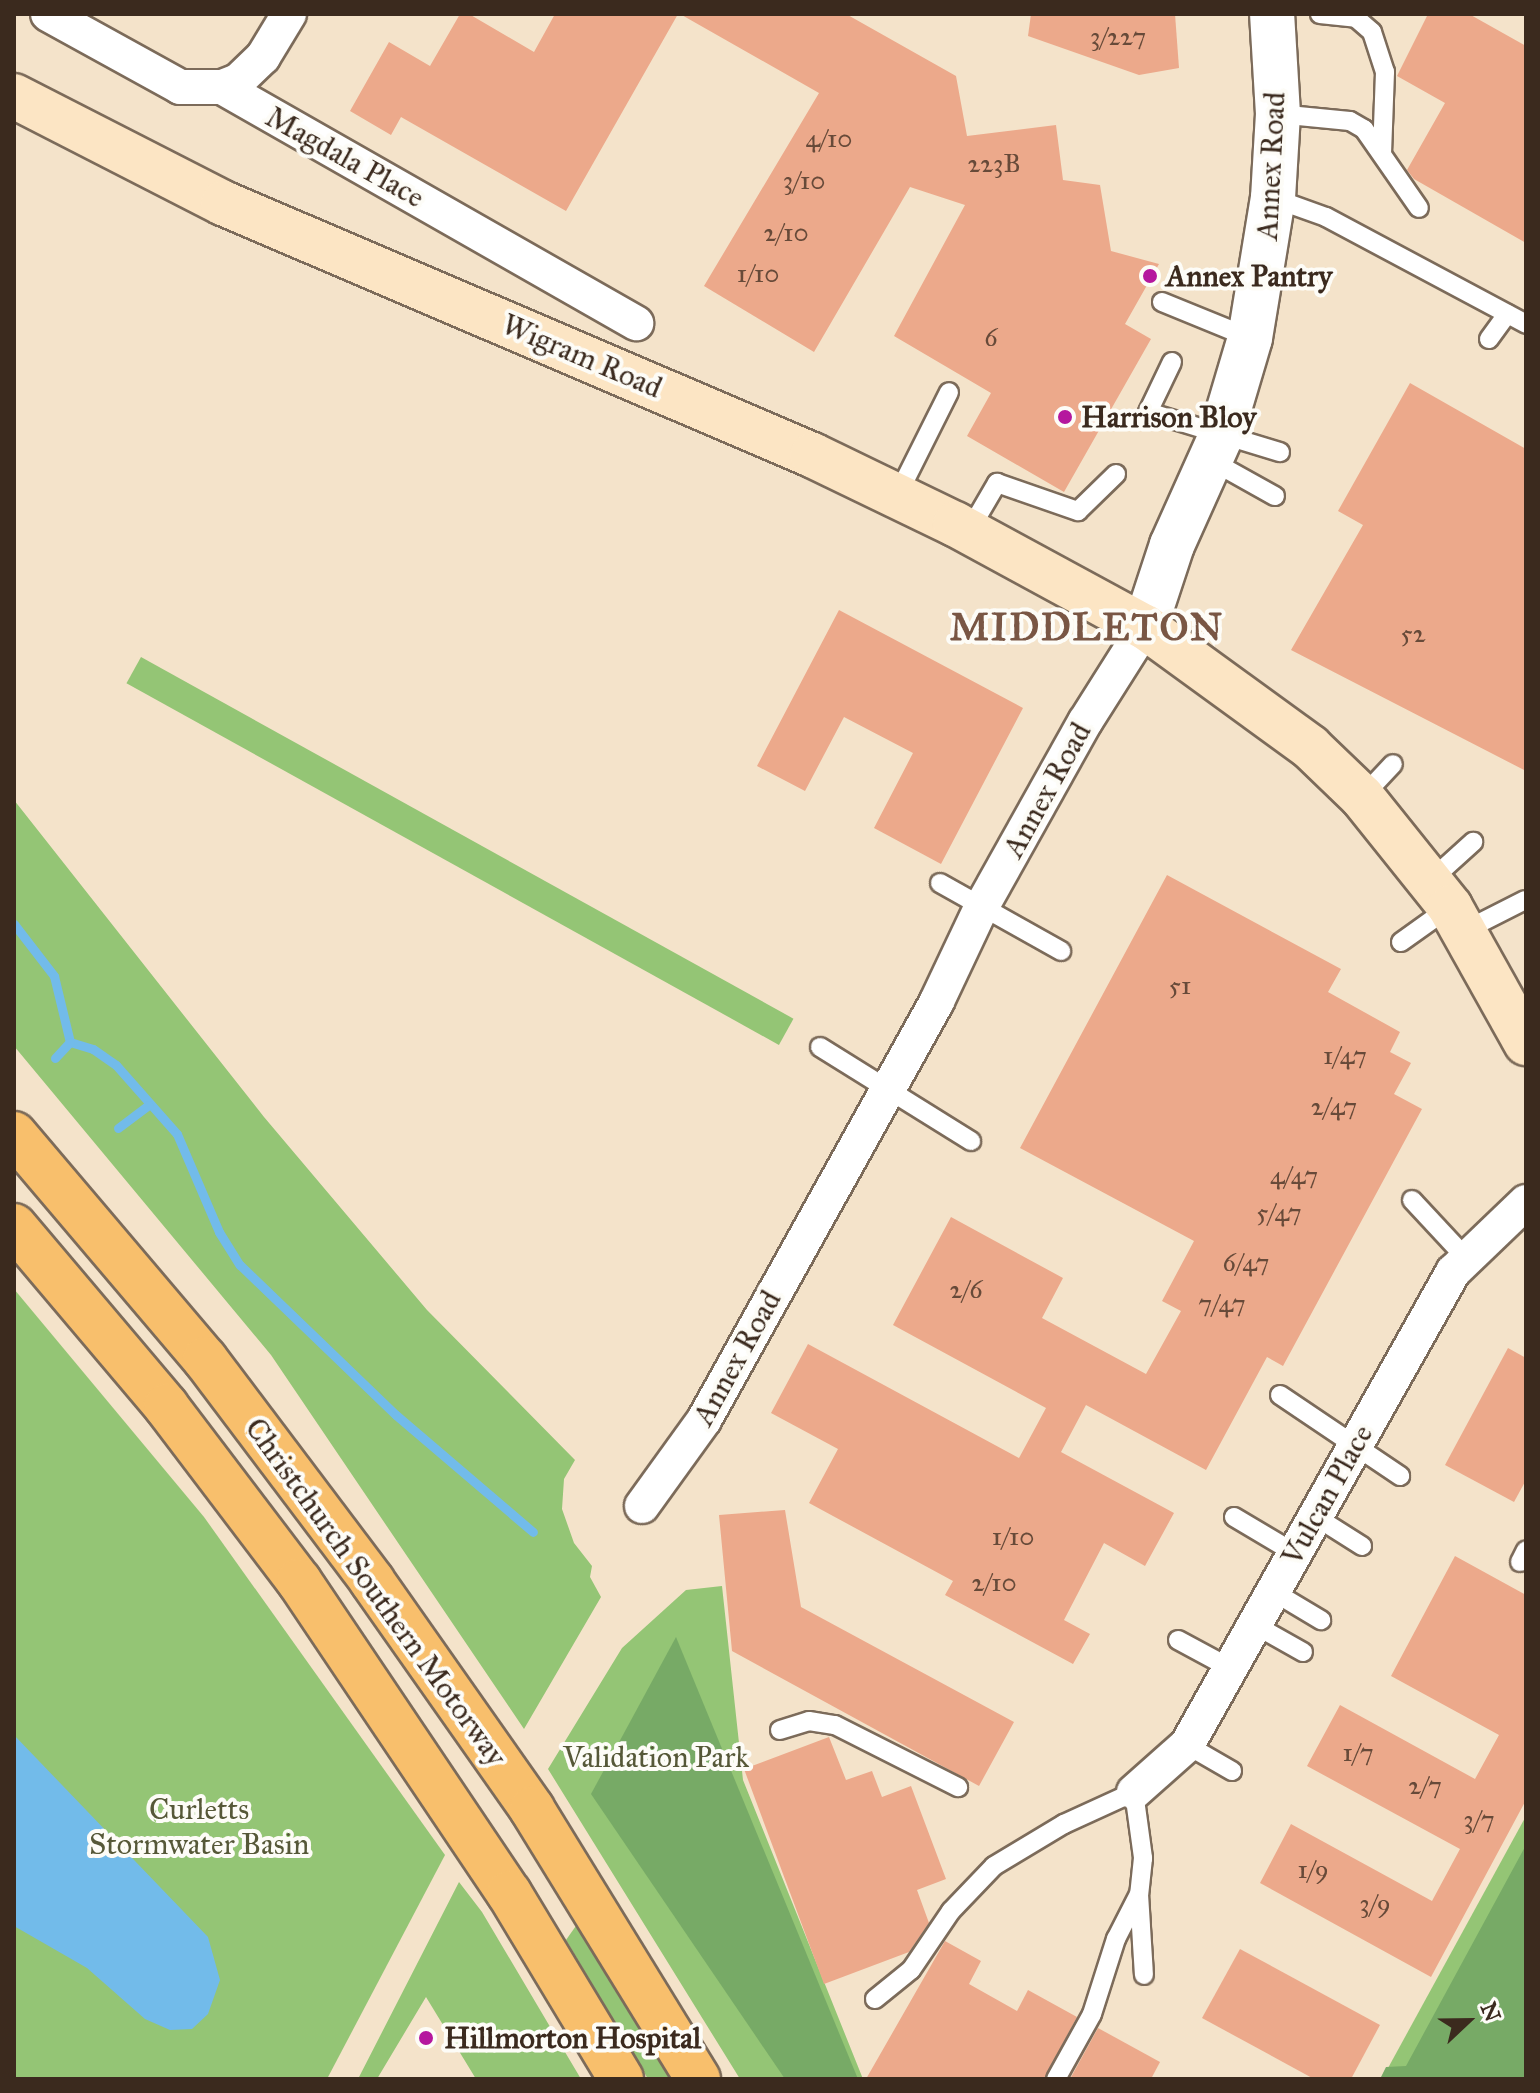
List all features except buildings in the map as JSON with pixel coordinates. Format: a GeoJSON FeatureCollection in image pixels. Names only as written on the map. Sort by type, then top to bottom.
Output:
{"type":"FeatureCollection","features":[{"type":"Feature","properties":{"kind":"highway","name":"Christchurch Southern Motorway"},"geometry":{"type":"LineString","coordinates":[[14,1134],[205,1359],[362,1568],[532,1809],[698,2079]]}},
{"type":"Feature","properties":{"kind":"highway","name":"Christchurch Southern Motorway"},"geometry":{"type":"LineString","coordinates":[[14,1226],[166,1406],[299,1581],[509,1893],[621,2079]]}},
{"type":"Feature","properties":{"kind":"main road","name":"Wigram Road"},"geometry":{"type":"LineString","coordinates":[[14,96],[223,203],[704,407],[897,496],[1145,627],[1310,747],[1362,797],[1448,906],[1526,1043]]}},
{"type":"Feature","properties":{"kind":"street","name":"Magdala Place"},"geometry":{"type":"LineString","coordinates":[[48,14],[180,87],[222,87],[636,323]]}},
{"type":"Feature","properties":{"kind":"street"},"geometry":{"type":"LineString","coordinates":[[222,87],[257,64],[289,14]]}},
{"type":"Feature","properties":{"kind":"street","name":"Annex Road"},"geometry":{"type":"LineString","coordinates":[[642,1506],[704,1420],[887,1089],[982,906],[1086,720],[1145,627],[1172,545],[1216,448],[1250,338],[1273,198],[1278,114],[1272,14]]}},
{"type":"Feature","properties":{"kind":"street","name":"Vulcan Place"},"geometry":{"type":"LineString","coordinates":[[1134,1792],[1187,1745],[1274,1592],[1313,1515],[1465,1257],[1526,1202]]}},
{"type":"Feature","properties":{"kind":"lane"},"geometry":{"type":"LineString","coordinates":[[1320,14],[1356,18],[1372,32],[1385,72],[1382,154]]}},
{"type":"Feature","properties":{"kind":"lane"},"geometry":{"type":"LineString","coordinates":[[1278,114],[1350,121],[1374,139],[1419,208]]}},
{"type":"Feature","properties":{"kind":"lane"},"geometry":{"type":"LineString","coordinates":[[1273,198],[1326,217],[1526,324]]}},
{"type":"Feature","properties":{"kind":"lane"},"geometry":{"type":"LineString","coordinates":[[1162,302],[1250,338]]}},
{"type":"Feature","properties":{"kind":"lane"},"geometry":{"type":"LineString","coordinates":[[1489,339],[1507,314]]}},
{"type":"Feature","properties":{"kind":"lane"},"geometry":{"type":"LineString","coordinates":[[1172,362],[1148,412],[1216,448],[1275,496]]}},
{"type":"Feature","properties":{"kind":"lane"},"geometry":{"type":"LineString","coordinates":[[897,496],[949,392]]}},
{"type":"Feature","properties":{"kind":"lane"},"geometry":{"type":"LineString","coordinates":[[1216,448],[1280,452]]}},
{"type":"Feature","properties":{"kind":"lane"},"geometry":{"type":"LineString","coordinates":[[969,532],[990,488],[997,483],[1078,511],[1116,474]]}},
{"type":"Feature","properties":{"kind":"lane"},"geometry":{"type":"LineString","coordinates":[[1362,797],[1393,764]]}},
{"type":"Feature","properties":{"kind":"lane"},"geometry":{"type":"LineString","coordinates":[[1401,942],[1448,906],[1473,842]]}},
{"type":"Feature","properties":{"kind":"lane"},"geometry":{"type":"LineString","coordinates":[[940,883],[1061,951]]}},
{"type":"Feature","properties":{"kind":"lane"},"geometry":{"type":"LineString","coordinates":[[1448,906],[1525,900]]}},
{"type":"Feature","properties":{"kind":"lane"},"geometry":{"type":"LineString","coordinates":[[820,1047],[971,1141]]}},
{"type":"Feature","properties":{"kind":"lane"},"geometry":{"type":"LineString","coordinates":[[1412,1200],[1465,1257]]}},
{"type":"Feature","properties":{"kind":"lane"},"geometry":{"type":"LineString","coordinates":[[1280,1395],[1400,1476]]}},
{"type":"Feature","properties":{"kind":"lane"},"geometry":{"type":"LineString","coordinates":[[1313,1515],[1362,1546]]}},
{"type":"Feature","properties":{"kind":"lane"},"geometry":{"type":"LineString","coordinates":[[1234,1517],[1293,1552]]}},
{"type":"Feature","properties":{"kind":"lane"},"geometry":{"type":"LineString","coordinates":[[1274,1592],[1321,1620]]}},
{"type":"Feature","properties":{"kind":"lane"},"geometry":{"type":"LineString","coordinates":[[1255,1625],[1303,1652]]}},
{"type":"Feature","properties":{"kind":"lane"},"geometry":{"type":"LineString","coordinates":[[1178,1640],[1230,1668]]}},
{"type":"Feature","properties":{"kind":"lane"},"geometry":{"type":"LineString","coordinates":[[780,1730],[809,1721],[835,1725],[958,1787]]}},
{"type":"Feature","properties":{"kind":"lane"},"geometry":{"type":"LineString","coordinates":[[1187,1745],[1232,1771]]}},
{"type":"Feature","properties":{"kind":"lane"},"geometry":{"type":"LineString","coordinates":[[875,1999],[911,1970],[951,1911],[994,1866],[1054,1829],[1134,1792],[1143,1858],[1139,1894],[1144,1975]]}},
{"type":"Feature","properties":{"kind":"lane"},"geometry":{"type":"LineString","coordinates":[[1056,2079],[1092,2014],[1116,1939],[1139,1894]]}},
{"type":"Feature","properties":{"kind":"green space"},"geometry":{"type":"Polygon","coordinates":[[[141,657],[793,1019],[779,1045],[126,683],[141,657]]]}},
{"type":"Feature","properties":{"kind":"green space"},"geometry":{"type":"Polygon","coordinates":[[[14,800],[264,1117],[427,1310],[575,1460],[564,1479],[562,1509],[574,1543],[592,1566],[590,1577],[601,1597],[524,1729],[271,1355],[14,1046],[14,800]]]}},
{"type":"Feature","properties":{"kind":"green space","name":"Curletts Stormwater Basin"},"geometry":{"type":"Polygon","coordinates":[[[14,1289],[204,1517],[445,1855],[327,2079],[14,2079],[14,1289]]]}},
{"type":"Feature","properties":{"kind":"green space","name":"Validation Park"},"geometry":{"type":"Polygon","coordinates":[[[722,1586],[743,1780],[863,2079],[740,2079],[548,1769],[622,1648],[686,1590],[722,1586]]]}},
{"type":"Feature","properties":{"kind":"green space","name":"Validation Park"},"geometry":{"type":"Polygon","coordinates":[[[676,1637],[858,2079],[785,2079],[591,1794],[676,1637]]]}},
{"type":"Feature","properties":{"kind":"green space"},"geometry":{"type":"Polygon","coordinates":[[[1526,1816],[1526,2079],[1382,2079],[1526,1816]]]}},
{"type":"Feature","properties":{"kind":"green space"},"geometry":{"type":"Polygon","coordinates":[[[1526,1845],[1526,2079],[1380,2079],[1386,2067],[1406,2066],[1526,1845]]]}},
{"type":"Feature","properties":{"kind":"green space"},"geometry":{"type":"Polygon","coordinates":[[[459,1882],[482,1912],[581,2079],[476,2079],[426,1997],[377,2079],[358,2079],[459,1882]]]}},
{"type":"Feature","properties":{"kind":"green space"},"geometry":{"type":"Polygon","coordinates":[[[578,1923],[672,2079],[648,2079],[566,1940],[578,1923]]]}},
{"type":"Feature","properties":{"kind":"water"},"geometry":{"type":"Polygon","coordinates":[[[14,1735],[208,1937],[220,1980],[208,2014],[192,2029],[170,2030],[145,2019],[87,1968],[14,1926],[14,1735]]]}},
{"type":"Feature","properties":{"kind":"waterway"},"geometry":{"type":"LineString","coordinates":[[14,924],[54,976],[70,1042]]}},
{"type":"Feature","properties":{"kind":"waterway"},"geometry":{"type":"LineString","coordinates":[[70,1042],[93,1049],[116,1065],[177,1134],[219,1232],[240,1265],[396,1415],[533,1532]]}},
{"type":"Feature","properties":{"kind":"waterway"},"geometry":{"type":"LineString","coordinates":[[55,1058],[70,1042]]}},
{"type":"Feature","properties":{"kind":"waterway"},"geometry":{"type":"LineString","coordinates":[[118,1128],[148,1105]]}},
{"type":"Feature","properties":{"kind":"place","name":"Annex Pantry"},"geometry":{"type":"Point","coordinates":[1150,276]}},
{"type":"Feature","properties":{"kind":"place","name":"Harrison Bloy"},"geometry":{"type":"Point","coordinates":[1065,417]}},
{"type":"Feature","properties":{"kind":"place","name":"Hillmorton Hospital"},"geometry":{"type":"Point","coordinates":[426,2038]}},
{"type":"Feature","properties":{"kind":"district","name":"MIDDLETON"},"geometry":{"type":"Point","coordinates":[1087,628]}}]}
